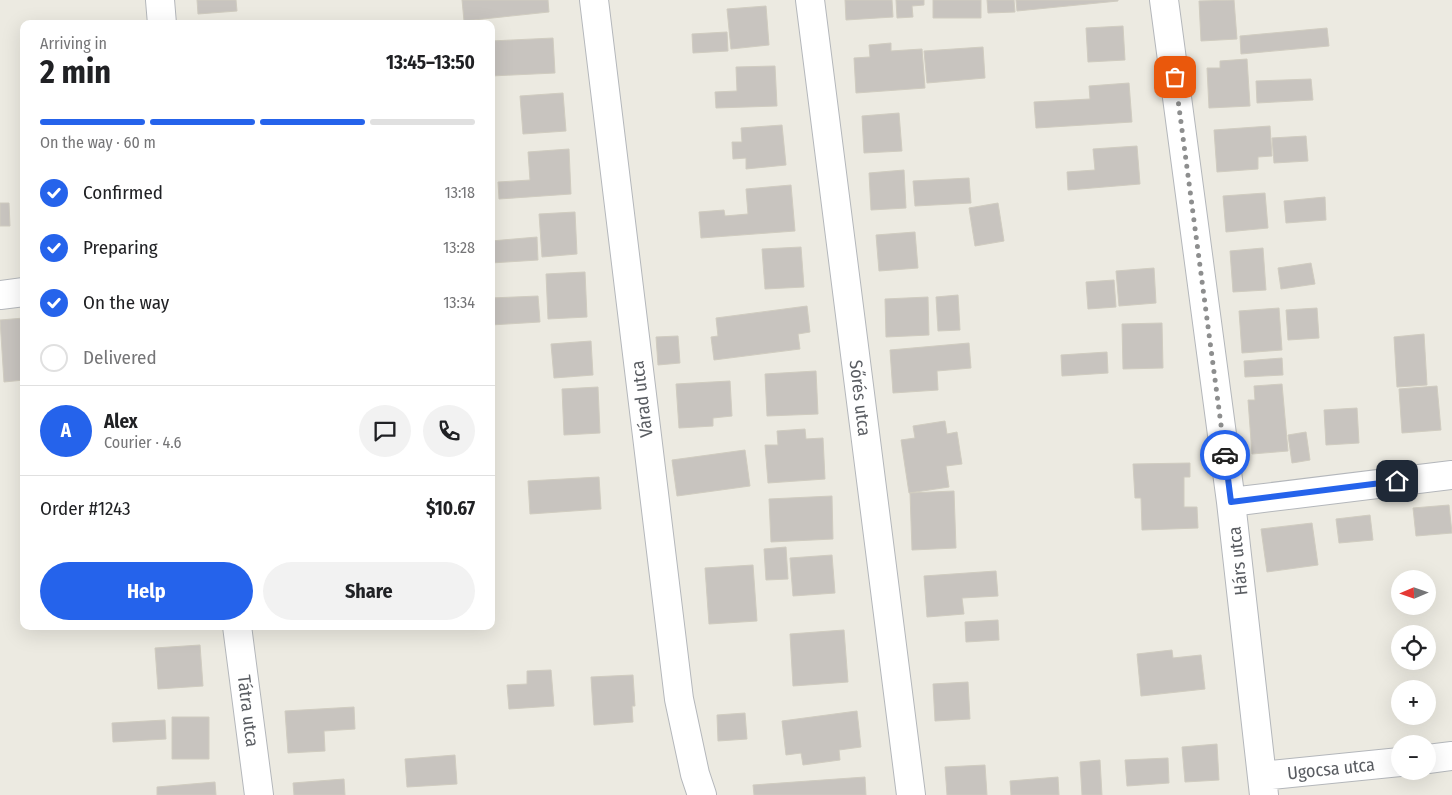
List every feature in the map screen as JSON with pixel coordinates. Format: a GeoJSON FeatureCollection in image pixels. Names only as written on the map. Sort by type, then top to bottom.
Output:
{"type":"FeatureCollection","features":[{"type":"Feature","properties":{"kind":"street"},"geometry":{"type":"LineString","coordinates":[[160,0],[162,20]]}},
{"type":"Feature","properties":{"kind":"street","name":"Várad utca"},"geometry":{"type":"LineString","coordinates":[[594,0],[678,699],[695,774],[702,795]]}},
{"type":"Feature","properties":{"kind":"street","name":"Sőrés utca"},"geometry":{"type":"LineString","coordinates":[[810,0],[911,795]]}},
{"type":"Feature","properties":{"kind":"street","name":"Hárs utca"},"geometry":{"type":"LineString","coordinates":[[1164,0],[1231,502],[1263,786]]}},
{"type":"Feature","properties":{"kind":"street"},"geometry":{"type":"LineString","coordinates":[[0,295],[20,292]]}},
{"type":"Feature","properties":{"kind":"street"},"geometry":{"type":"LineString","coordinates":[[1231,502],[1452,474]]}},
{"type":"Feature","properties":{"kind":"street","name":"Tátra utca"},"geometry":{"type":"LineString","coordinates":[[237,630],[258,795]]}},
{"type":"Feature","properties":{"kind":"street"},"geometry":{"type":"LineString","coordinates":[[1436,758],[1452,756]]}},
{"type":"Feature","properties":{"kind":"street","name":"Ugocsa utca"},"geometry":{"type":"LineString","coordinates":[[1263,786],[1391,764]]}},
{"type":"Feature","properties":{"kind":"building"},"geometry":{"type":"Polygon","coordinates":[[[197,0],[236,0],[237,11],[198,14],[197,0]]]}},
{"type":"Feature","properties":{"kind":"building"},"geometry":{"type":"Polygon","coordinates":[[[462,0],[548,0],[549,12],[464,20],[462,0]]]}},
{"type":"Feature","properties":{"kind":"building"},"geometry":{"type":"Polygon","coordinates":[[[845,0],[892,0],[893,17],[846,20],[845,0]]]}},
{"type":"Feature","properties":{"kind":"building"},"geometry":{"type":"Polygon","coordinates":[[[896,0],[924,0],[924,5],[912,6],[913,17],[897,18],[896,0]]]}},
{"type":"Feature","properties":{"kind":"building"},"geometry":{"type":"Polygon","coordinates":[[[933,0],[981,0],[981,18],[933,18],[933,0]]]}},
{"type":"Feature","properties":{"kind":"building"},"geometry":{"type":"Polygon","coordinates":[[[987,0],[1014,0],[1015,12],[988,13],[987,0]]]}},
{"type":"Feature","properties":{"kind":"building"},"geometry":{"type":"Polygon","coordinates":[[[1016,0],[1118,0],[1118,1],[1017,11],[1016,0]]]}},
{"type":"Feature","properties":{"kind":"building"},"geometry":{"type":"Polygon","coordinates":[[[1234,0],[1237,39],[1201,41],[1199,1],[1234,0]]]}},
{"type":"Feature","properties":{"kind":"building"},"geometry":{"type":"Polygon","coordinates":[[[766,6],[769,45],[731,49],[727,9],[766,6]]]}},
{"type":"Feature","properties":{"kind":"building"},"geometry":{"type":"Polygon","coordinates":[[[1123,26],[1125,60],[1088,62],[1086,28],[1123,26]]]}},
{"type":"Feature","properties":{"kind":"building"},"geometry":{"type":"Polygon","coordinates":[[[1327,28],[1329,46],[1241,54],[1240,36],[1327,28]]]}},
{"type":"Feature","properties":{"kind":"building"},"geometry":{"type":"Polygon","coordinates":[[[727,32],[728,51],[693,53],[692,34],[727,32]]]}},
{"type":"Feature","properties":{"kind":"building"},"geometry":{"type":"Polygon","coordinates":[[[553,38],[555,73],[495,76],[495,41],[553,38]]]}},
{"type":"Feature","properties":{"kind":"building"},"geometry":{"type":"Polygon","coordinates":[[[891,43],[891,51],[922,49],[925,88],[856,93],[854,58],[870,57],[869,45],[891,43]]]}},
{"type":"Feature","properties":{"kind":"building"},"geometry":{"type":"Polygon","coordinates":[[[983,47],[985,78],[927,83],[924,51],[983,47]]]}},
{"type":"Feature","properties":{"kind":"building"},"geometry":{"type":"Polygon","coordinates":[[[1247,59],[1250,106],[1209,108],[1207,68],[1220,68],[1220,61],[1247,59]]]}},
{"type":"Feature","properties":{"kind":"building"},"geometry":{"type":"Polygon","coordinates":[[[775,66],[777,106],[716,108],[715,92],[737,91],[736,67],[775,66]]]}},
{"type":"Feature","properties":{"kind":"building"},"geometry":{"type":"Polygon","coordinates":[[[1311,79],[1313,100],[1257,103],[1256,81],[1311,79]]]}},
{"type":"Feature","properties":{"kind":"building"},"geometry":{"type":"Polygon","coordinates":[[[1129,83],[1132,122],[1036,128],[1034,102],[1090,99],[1089,86],[1129,83]]]}},
{"type":"Feature","properties":{"kind":"building"},"geometry":{"type":"Polygon","coordinates":[[[563,93],[566,131],[523,134],[520,96],[563,93]]]}},
{"type":"Feature","properties":{"kind":"building"},"geometry":{"type":"Polygon","coordinates":[[[899,113],[902,151],[864,153],[862,116],[899,113]]]}},
{"type":"Feature","properties":{"kind":"building"},"geometry":{"type":"Polygon","coordinates":[[[782,125],[786,165],[746,169],[746,158],[733,159],[732,142],[742,142],[741,128],[782,125]]]}},
{"type":"Feature","properties":{"kind":"building"},"geometry":{"type":"Polygon","coordinates":[[[1270,126],[1272,156],[1258,157],[1258,169],[1217,172],[1214,130],[1270,126]]]}},
{"type":"Feature","properties":{"kind":"building"},"geometry":{"type":"Polygon","coordinates":[[[1306,136],[1308,161],[1274,163],[1272,138],[1306,136]]]}},
{"type":"Feature","properties":{"kind":"building"},"geometry":{"type":"Polygon","coordinates":[[[1137,146],[1140,184],[1068,190],[1067,172],[1095,170],[1093,149],[1137,146]]]}},
{"type":"Feature","properties":{"kind":"building"},"geometry":{"type":"Polygon","coordinates":[[[569,149],[571,194],[499,199],[498,182],[530,180],[528,152],[569,149]]]}},
{"type":"Feature","properties":{"kind":"building"},"geometry":{"type":"Polygon","coordinates":[[[904,170],[906,208],[871,210],[869,173],[904,170]]]}},
{"type":"Feature","properties":{"kind":"building"},"geometry":{"type":"Polygon","coordinates":[[[969,178],[971,203],[915,206],[913,181],[969,178]]]}},
{"type":"Feature","properties":{"kind":"building"},"geometry":{"type":"Polygon","coordinates":[[[791,185],[795,231],[701,238],[699,212],[724,210],[725,216],[748,214],[746,189],[791,185]]]}},
{"type":"Feature","properties":{"kind":"building"},"geometry":{"type":"Polygon","coordinates":[[[1265,193],[1268,228],[1226,232],[1223,196],[1265,193]]]}},
{"type":"Feature","properties":{"kind":"building"},"geometry":{"type":"Polygon","coordinates":[[[1325,197],[1326,220],[1286,223],[1284,201],[1325,197]]]}},
{"type":"Feature","properties":{"kind":"building"},"geometry":{"type":"Polygon","coordinates":[[[0,203],[9,203],[10,226],[0,226],[0,203]]]}},
{"type":"Feature","properties":{"kind":"building"},"geometry":{"type":"Polygon","coordinates":[[[998,203],[1004,241],[975,246],[969,208],[998,203]]]}},
{"type":"Feature","properties":{"kind":"building"},"geometry":{"type":"Polygon","coordinates":[[[575,212],[577,254],[542,257],[539,214],[575,212]]]}},
{"type":"Feature","properties":{"kind":"building"},"geometry":{"type":"Polygon","coordinates":[[[915,232],[918,268],[879,271],[876,235],[915,232]]]}},
{"type":"Feature","properties":{"kind":"building"},"geometry":{"type":"Polygon","coordinates":[[[537,237],[538,260],[495,263],[495,241],[537,237]]]}},
{"type":"Feature","properties":{"kind":"building"},"geometry":{"type":"Polygon","coordinates":[[[801,247],[804,287],[765,289],[762,249],[801,247]]]}},
{"type":"Feature","properties":{"kind":"building"},"geometry":{"type":"Polygon","coordinates":[[[1263,248],[1266,290],[1233,292],[1230,251],[1263,248]]]}},
{"type":"Feature","properties":{"kind":"building"},"geometry":{"type":"Polygon","coordinates":[[[1311,263],[1315,284],[1281,289],[1278,268],[1311,263]]]}},
{"type":"Feature","properties":{"kind":"building"},"geometry":{"type":"Polygon","coordinates":[[[1154,268],[1156,303],[1119,306],[1116,271],[1154,268]]]}},
{"type":"Feature","properties":{"kind":"building"},"geometry":{"type":"Polygon","coordinates":[[[585,272],[587,317],[548,319],[546,274],[585,272]]]}},
{"type":"Feature","properties":{"kind":"building"},"geometry":{"type":"Polygon","coordinates":[[[1114,280],[1116,307],[1088,309],[1086,282],[1114,280]]]}},
{"type":"Feature","properties":{"kind":"building"},"geometry":{"type":"Polygon","coordinates":[[[958,295],[960,330],[938,331],[936,297],[958,295]]]}},
{"type":"Feature","properties":{"kind":"building"},"geometry":{"type":"Polygon","coordinates":[[[538,296],[540,322],[495,325],[495,298],[538,296]]]}},
{"type":"Feature","properties":{"kind":"building"},"geometry":{"type":"Polygon","coordinates":[[[928,297],[929,335],[886,337],[885,299],[928,297]]]}},
{"type":"Feature","properties":{"kind":"building"},"geometry":{"type":"Polygon","coordinates":[[[807,306],[810,332],[798,334],[800,349],[714,360],[711,337],[718,336],[716,318],[807,306]]]}},
{"type":"Feature","properties":{"kind":"building"},"geometry":{"type":"Polygon","coordinates":[[[1279,308],[1282,350],[1242,353],[1239,311],[1279,308]]]}},
{"type":"Feature","properties":{"kind":"building"},"geometry":{"type":"Polygon","coordinates":[[[1317,308],[1319,338],[1288,340],[1286,310],[1317,308]]]}},
{"type":"Feature","properties":{"kind":"building"},"geometry":{"type":"Polygon","coordinates":[[[20,318],[20,380],[4,382],[0,320],[20,318]]]}},
{"type":"Feature","properties":{"kind":"building"},"geometry":{"type":"Polygon","coordinates":[[[1162,323],[1163,368],[1123,369],[1122,324],[1162,323]]]}},
{"type":"Feature","properties":{"kind":"building"},"geometry":{"type":"Polygon","coordinates":[[[1424,334],[1427,385],[1397,387],[1394,337],[1424,334]]]}},
{"type":"Feature","properties":{"kind":"building"},"geometry":{"type":"Polygon","coordinates":[[[678,336],[680,363],[658,365],[656,337],[678,336]]]}},
{"type":"Feature","properties":{"kind":"building"},"geometry":{"type":"Polygon","coordinates":[[[591,341],[593,375],[554,378],[551,344],[591,341]]]}},
{"type":"Feature","properties":{"kind":"building"},"geometry":{"type":"Polygon","coordinates":[[[969,343],[971,368],[937,371],[938,390],[893,393],[890,350],[969,343]]]}},
{"type":"Feature","properties":{"kind":"building"},"geometry":{"type":"Polygon","coordinates":[[[1107,352],[1108,373],[1062,376],[1061,355],[1107,352]]]}},
{"type":"Feature","properties":{"kind":"building"},"geometry":{"type":"Polygon","coordinates":[[[1282,358],[1283,375],[1245,377],[1244,361],[1282,358]]]}},
{"type":"Feature","properties":{"kind":"building"},"geometry":{"type":"Polygon","coordinates":[[[816,371],[818,414],[767,416],[765,374],[816,371]]]}},
{"type":"Feature","properties":{"kind":"building"},"geometry":{"type":"Polygon","coordinates":[[[730,381],[732,416],[713,418],[713,426],[679,428],[676,384],[730,381]]]}},
{"type":"Feature","properties":{"kind":"building"},"geometry":{"type":"Polygon","coordinates":[[[1282,384],[1288,451],[1252,454],[1248,400],[1255,400],[1254,386],[1282,384]]]}},
{"type":"Feature","properties":{"kind":"building"},"geometry":{"type":"Polygon","coordinates":[[[1437,386],[1441,430],[1402,433],[1399,389],[1437,386]]]}},
{"type":"Feature","properties":{"kind":"building"},"geometry":{"type":"Polygon","coordinates":[[[598,387],[600,433],[564,435],[562,389],[598,387]]]}},
{"type":"Feature","properties":{"kind":"building"},"geometry":{"type":"Polygon","coordinates":[[[1357,408],[1359,443],[1326,445],[1324,410],[1357,408]]]}},
{"type":"Feature","properties":{"kind":"building"},"geometry":{"type":"Polygon","coordinates":[[[945,421],[947,434],[957,432],[962,464],[946,466],[949,487],[909,493],[901,440],[915,438],[913,426],[945,421]]]}},
{"type":"Feature","properties":{"kind":"building"},"geometry":{"type":"Polygon","coordinates":[[[805,429],[806,439],[823,438],[825,479],[768,483],[765,445],[778,445],[777,431],[805,429]]]}},
{"type":"Feature","properties":{"kind":"building"},"geometry":{"type":"Polygon","coordinates":[[[1306,432],[1310,460],[1292,463],[1288,435],[1306,432]]]}},
{"type":"Feature","properties":{"kind":"building"},"geometry":{"type":"Polygon","coordinates":[[[745,450],[750,486],[677,496],[672,460],[745,450]]]}},
{"type":"Feature","properties":{"kind":"building"},"geometry":{"type":"Polygon","coordinates":[[[1190,463],[1190,477],[1184,477],[1184,507],[1197,507],[1198,528],[1142,530],[1141,498],[1135,498],[1133,464],[1190,463]]]}},
{"type":"Feature","properties":{"kind":"building"},"geometry":{"type":"Polygon","coordinates":[[[599,477],[601,509],[530,514],[528,481],[599,477]]]}},
{"type":"Feature","properties":{"kind":"building"},"geometry":{"type":"Polygon","coordinates":[[[954,491],[956,548],[912,550],[910,493],[954,491]]]}},
{"type":"Feature","properties":{"kind":"building"},"geometry":{"type":"Polygon","coordinates":[[[832,496],[833,539],[771,542],[769,499],[832,496]]]}},
{"type":"Feature","properties":{"kind":"building"},"geometry":{"type":"Polygon","coordinates":[[[1449,505],[1452,533],[1416,536],[1413,508],[1449,505]]]}},
{"type":"Feature","properties":{"kind":"building"},"geometry":{"type":"Polygon","coordinates":[[[1370,515],[1373,540],[1339,543],[1336,519],[1370,515]]]}},
{"type":"Feature","properties":{"kind":"building"},"geometry":{"type":"Polygon","coordinates":[[[1312,523],[1318,565],[1267,572],[1261,529],[1312,523]]]}},
{"type":"Feature","properties":{"kind":"building"},"geometry":{"type":"Polygon","coordinates":[[[786,547],[788,579],[766,580],[764,549],[786,547]]]}},
{"type":"Feature","properties":{"kind":"building"},"geometry":{"type":"Polygon","coordinates":[[[832,555],[835,593],[793,596],[790,558],[832,555]]]}},
{"type":"Feature","properties":{"kind":"building"},"geometry":{"type":"Polygon","coordinates":[[[753,565],[757,621],[709,624],[705,568],[753,565]]]}},
{"type":"Feature","properties":{"kind":"building"},"geometry":{"type":"Polygon","coordinates":[[[996,571],[998,596],[962,598],[964,614],[927,617],[924,576],[996,571]]]}},
{"type":"Feature","properties":{"kind":"building"},"geometry":{"type":"Polygon","coordinates":[[[998,620],[999,640],[966,642],[965,622],[998,620]]]}},
{"type":"Feature","properties":{"kind":"building"},"geometry":{"type":"Polygon","coordinates":[[[844,630],[848,682],[793,686],[790,634],[844,630]]]}},
{"type":"Feature","properties":{"kind":"building"},"geometry":{"type":"Polygon","coordinates":[[[200,645],[203,686],[158,689],[155,648],[200,645]]]}},
{"type":"Feature","properties":{"kind":"building"},"geometry":{"type":"Polygon","coordinates":[[[1172,650],[1173,658],[1201,655],[1205,689],[1141,696],[1137,654],[1172,650]]]}},
{"type":"Feature","properties":{"kind":"building"},"geometry":{"type":"Polygon","coordinates":[[[551,670],[554,706],[509,709],[507,685],[527,684],[527,671],[551,670]]]}},
{"type":"Feature","properties":{"kind":"building"},"geometry":{"type":"Polygon","coordinates":[[[633,675],[635,706],[632,706],[633,722],[594,725],[591,677],[633,675]]]}},
{"type":"Feature","properties":{"kind":"building"},"geometry":{"type":"Polygon","coordinates":[[[968,682],[970,719],[935,721],[933,684],[968,682]]]}},
{"type":"Feature","properties":{"kind":"building"},"geometry":{"type":"Polygon","coordinates":[[[354,707],[355,729],[324,731],[325,751],[288,753],[285,711],[354,707]]]}},
{"type":"Feature","properties":{"kind":"building"},"geometry":{"type":"Polygon","coordinates":[[[857,711],[861,747],[839,750],[840,760],[803,765],[801,753],[786,755],[782,721],[857,711]]]}},
{"type":"Feature","properties":{"kind":"building"},"geometry":{"type":"Polygon","coordinates":[[[745,713],[747,739],[718,741],[717,715],[745,713]]]}},
{"type":"Feature","properties":{"kind":"building"},"geometry":{"type":"Polygon","coordinates":[[[172,717],[209,717],[209,759],[172,759],[172,717]]]}},
{"type":"Feature","properties":{"kind":"building"},"geometry":{"type":"Polygon","coordinates":[[[165,720],[166,739],[113,742],[112,723],[165,720]]]}},
{"type":"Feature","properties":{"kind":"building"},"geometry":{"type":"Polygon","coordinates":[[[1217,744],[1219,780],[1185,782],[1182,747],[1217,744]]]}},
{"type":"Feature","properties":{"kind":"building"},"geometry":{"type":"Polygon","coordinates":[[[455,755],[457,784],[407,787],[405,759],[455,755]]]}},
{"type":"Feature","properties":{"kind":"building"},"geometry":{"type":"Polygon","coordinates":[[[1168,758],[1169,783],[1127,786],[1125,760],[1168,758]]]}},
{"type":"Feature","properties":{"kind":"building"},"geometry":{"type":"Polygon","coordinates":[[[1100,760],[1102,795],[1082,795],[1080,762],[1100,760]]]}},
{"type":"Feature","properties":{"kind":"building"},"geometry":{"type":"Polygon","coordinates":[[[985,765],[987,795],[947,795],[945,767],[985,765]]]}},
{"type":"Feature","properties":{"kind":"building"},"geometry":{"type":"Polygon","coordinates":[[[865,777],[866,795],[754,795],[753,785],[865,777]]]}},
{"type":"Feature","properties":{"kind":"building"},"geometry":{"type":"Polygon","coordinates":[[[1058,777],[1059,795],[1011,795],[1010,781],[1058,777]]]}},
{"type":"Feature","properties":{"kind":"building"},"geometry":{"type":"Polygon","coordinates":[[[344,779],[345,795],[294,795],[293,783],[344,779]]]}},
{"type":"Feature","properties":{"kind":"building"},"geometry":{"type":"Polygon","coordinates":[[[215,782],[216,795],[157,795],[157,787],[215,782]]]}},
{"type":"Feature","properties":{"kind":"way so far"},"geometry":{"type":"LineString","coordinates":[[1175,77],[1225,455]]}},
{"type":"Feature","properties":{"kind":"route"},"geometry":{"type":"LineString","coordinates":[[1225,455],[1231,502],[1397,481]]}}]}
